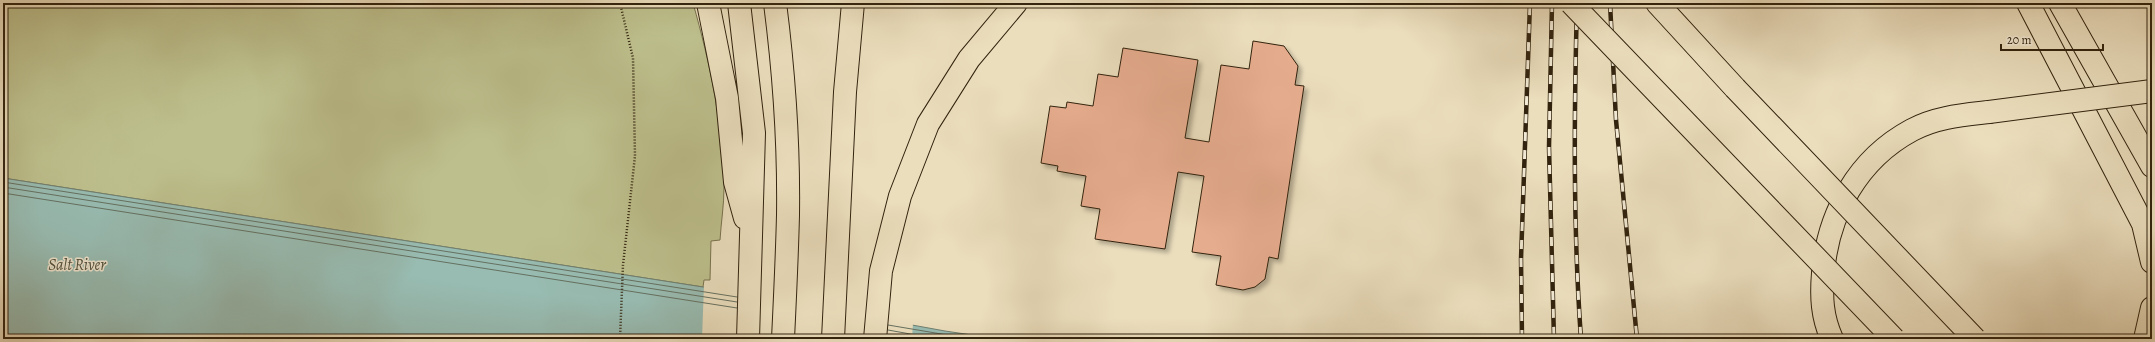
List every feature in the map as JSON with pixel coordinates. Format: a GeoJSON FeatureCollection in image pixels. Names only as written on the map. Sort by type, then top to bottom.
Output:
{"type":"FeatureCollection","features":[{"type":"Feature","properties":{"kind":"highway"},"geometry":{"type":"LineString","coordinates":[[708,3],[727,98],[735,182],[751,242]]}},
{"type":"Feature","properties":{"kind":"highway"},"geometry":{"type":"LineString","coordinates":[[739,3],[754,133],[748,339]]}},
{"type":"Feature","properties":{"kind":"highway"},"geometry":{"type":"LineString","coordinates":[[776,3],[787,147],[788,215],[783,339]]}},
{"type":"Feature","properties":{"kind":"highway"},"geometry":{"type":"LineString","coordinates":[[833,339],[844,92],[853,3]]}},
{"type":"Feature","properties":{"kind":"highway"},"geometry":{"type":"LineString","coordinates":[[875,339],[877,301],[881,271],[900,196],[928,124],[969,59],[1016,3]]}},
{"type":"Feature","properties":{"kind":"highway"},"geometry":{"type":"LineString","coordinates":[[1571,3],[1894,339]]}},
{"type":"Feature","properties":{"kind":"highway"},"geometry":{"type":"LineString","coordinates":[[1657,3],[1735,88],[1975,339]]}},
{"type":"Feature","properties":{"kind":"highway"},"geometry":{"type":"LineString","coordinates":[[2028,3],[2143,224],[2152,262]]}},
{"type":"Feature","properties":{"kind":"highway"},"geometry":{"type":"LineString","coordinates":[[2060,3],[2152,166]]}},
{"type":"Feature","properties":{"kind":"highway"},"geometry":{"type":"LineString","coordinates":[[1832,339],[1823,312],[1821,296],[1824,261],[1834,220],[1853,182],[1881,152],[1914,129],[1935,120],[2152,90]]}},
{"type":"Feature","properties":{"kind":"highway"},"geometry":{"type":"LineString","coordinates":[[2144,339],[2152,308]]}},
{"type":"Feature","properties":{"kind":"path"},"geometry":{"type":"LineString","coordinates":[[620,3],[632,58],[634,148],[624,265],[620,339]]}},
{"type":"Feature","properties":{"kind":"green space"},"geometry":{"type":"Polygon","coordinates":[[[3,3],[693,3],[710,71],[718,118],[723,164],[724,194],[720,240],[711,241],[710,280],[704,280],[703,287],[3,178],[3,3]]]}},
{"type":"Feature","properties":{"kind":"water","name":"Salt River"},"geometry":{"type":"Polygon","coordinates":[[[3,178],[703,287],[945,331],[999,339],[3,339],[3,178]]]}},
{"type":"Feature","properties":{"kind":"pier"},"geometry":{"type":"Polygon","coordinates":[[[704,285],[913,323],[912,339],[702,339],[704,285]]]}},
{"type":"Feature","properties":{"kind":"building"},"geometry":{"type":"Polygon","coordinates":[[[1253,41],[1284,46],[1298,66],[1295,85],[1304,86],[1278,259],[1269,257],[1265,279],[1255,287],[1243,290],[1216,285],[1221,256],[1192,252],[1204,176],[1178,172],[1165,249],[1095,239],[1100,209],[1081,206],[1086,176],[1057,171],[1058,166],[1041,163],[1050,106],[1066,108],[1067,102],[1093,106],[1098,74],[1118,77],[1123,48],[1198,60],[1185,138],[1209,142],[1221,65],[1249,69],[1253,41]]]}},
{"type":"Feature","properties":{"kind":"railway"},"geometry":{"type":"LineString","coordinates":[[1522,339],[1521,259],[1530,3]]}},
{"type":"Feature","properties":{"kind":"railway"},"geometry":{"type":"LineString","coordinates":[[1552,3],[1549,147],[1554,339]]}},
{"type":"Feature","properties":{"kind":"railway"},"geometry":{"type":"LineString","coordinates":[[1577,3],[1575,171],[1578,297],[1581,339]]}},
{"type":"Feature","properties":{"kind":"railway"},"geometry":{"type":"LineString","coordinates":[[1610,3],[1616,120],[1637,339]]}}]}
